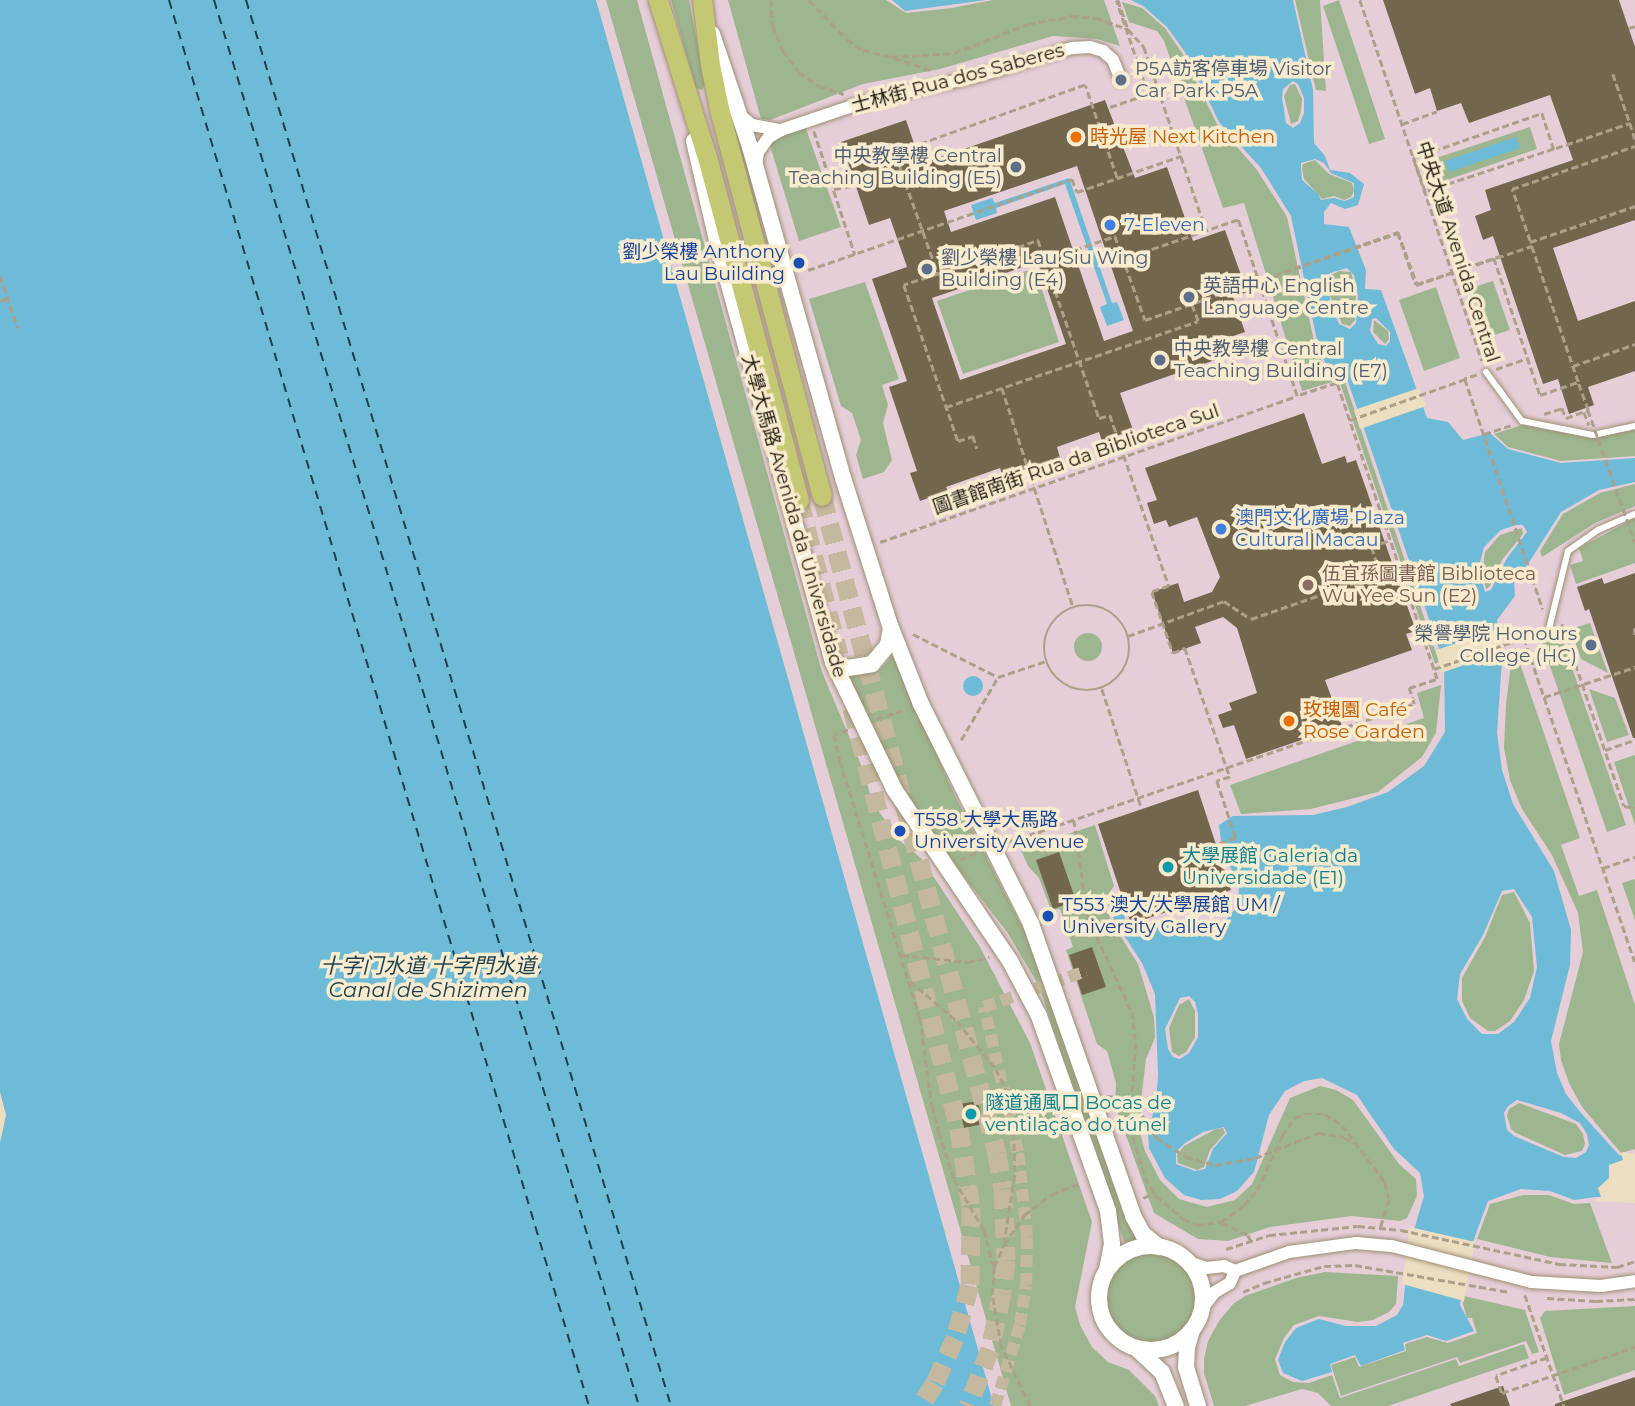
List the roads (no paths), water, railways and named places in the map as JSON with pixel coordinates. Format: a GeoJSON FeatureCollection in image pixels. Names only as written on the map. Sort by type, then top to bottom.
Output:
{"type":"FeatureCollection","features":[{"type":"Feature","properties":{"kind":"main road","name":"大學大馬路 Avenida da Universidade"},"geometry":{"type":"LineString","coordinates":[[658,0],[675,57],[718,245],[833,662],[894,789],[1003,950],[1039,1016],[1055,1053],[1111,1225],[1107,1269]]}},
{"type":"Feature","properties":{"kind":"main road"},"geometry":{"type":"LineString","coordinates":[[704,9],[756,169],[863,548],[891,628],[921,704],[1031,924],[1133,1216],[1143,1234],[1159,1247],[1191,1263],[1200,1277],[1204,1306],[1187,1348],[1186,1367],[1198,1406]]}},
{"type":"Feature","properties":{"kind":"main road"},"geometry":{"type":"LineString","coordinates":[[704,9],[710,65],[720,113],[822,496]]}},
{"type":"Feature","properties":{"kind":"main road"},"geometry":{"type":"LineString","coordinates":[[675,57],[707,157],[799,500]]}},
{"type":"Feature","properties":{"kind":"main road"},"geometry":{"type":"LineString","coordinates":[[833,662],[848,668],[872,664],[888,645],[891,628]]}},
{"type":"Feature","properties":{"kind":"main road"},"geometry":{"type":"LineString","coordinates":[[1159,1247],[1130,1249],[1121,1253],[1107,1269],[1098,1295],[1102,1316],[1112,1334],[1136,1349],[1162,1373],[1176,1406]]}},
{"type":"Feature","properties":{"kind":"main road"},"geometry":{"type":"LineString","coordinates":[[1136,1349],[1151,1351],[1168,1348],[1182,1340],[1193,1328]]}},
{"type":"Feature","properties":{"kind":"street","name":"士林街 Rua dos Saberes"},"geometry":{"type":"LineString","coordinates":[[781,130],[870,100],[960,80],[1082,47],[1097,48],[1109,55],[1121,80]]}},
{"type":"Feature","properties":{"kind":"street"},"geometry":{"type":"LineString","coordinates":[[738,114],[752,125],[781,130]]}},
{"type":"Feature","properties":{"kind":"street"},"geometry":{"type":"LineString","coordinates":[[756,169],[758,152],[769,137],[781,130]]}},
{"type":"Feature","properties":{"kind":"street"},"geometry":{"type":"LineString","coordinates":[[1191,1263],[1206,1268],[1224,1266],[1238,1269],[1312,1247],[1356,1243],[1392,1246],[1556,1285],[1601,1286],[1635,1281]]}},
{"type":"Feature","properties":{"kind":"street"},"geometry":{"type":"LineString","coordinates":[[1204,1306],[1215,1292],[1230,1283],[1238,1269]]}},
{"type":"Feature","properties":{"kind":"lane"},"geometry":{"type":"LineString","coordinates":[[1486,372],[1522,421],[1597,434],[1635,426]]}},
{"type":"Feature","properties":{"kind":"lane"},"geometry":{"type":"LineString","coordinates":[[1549,629],[1568,551],[1598,530],[1635,513]]}},
{"type":"Feature","properties":{"kind":"water","name":"十字门水道 十字門水道 Canal de Shizimen"},"geometry":{"type":"Polygon","coordinates":[[[0,0],[596,0],[994,1406],[0,1406],[0,1143],[6,1115],[0,1092],[0,0]]]}},
{"type":"Feature","properties":{"kind":"water"},"geometry":{"type":"Polygon","coordinates":[[[892,0],[986,0],[905,11],[892,0]]]}},
{"type":"Feature","properties":{"kind":"water"},"geometry":{"type":"Polygon","coordinates":[[[1131,0],[1293,0],[1313,90],[1314,143],[1325,156],[1330,170],[1350,173],[1364,184],[1358,205],[1345,209],[1331,203],[1324,212],[1324,224],[1349,227],[1366,270],[1365,289],[1381,290],[1427,418],[1448,422],[1463,440],[1490,433],[1508,449],[1561,463],[1635,458],[1635,482],[1599,490],[1561,512],[1528,564],[1514,578],[1515,596],[1497,620],[1502,660],[1497,733],[1502,770],[1513,804],[1554,871],[1571,930],[1570,965],[1551,1041],[1557,1073],[1566,1094],[1619,1155],[1635,1158],[1635,1199],[1596,1197],[1574,1200],[1550,1191],[1521,1189],[1488,1201],[1467,1258],[1460,1305],[1474,1331],[1446,1341],[1427,1335],[1403,1343],[1405,1350],[1361,1366],[1355,1355],[1330,1364],[1332,1372],[1302,1381],[1283,1373],[1278,1360],[1285,1342],[1296,1328],[1319,1319],[1346,1326],[1376,1326],[1397,1315],[1403,1305],[1410,1243],[1424,1196],[1420,1173],[1394,1149],[1357,1095],[1322,1078],[1304,1081],[1285,1091],[1269,1115],[1254,1172],[1237,1191],[1220,1199],[1201,1200],[1184,1195],[1165,1178],[1149,1148],[1148,1133],[1156,1102],[1158,1075],[1155,994],[1142,963],[1114,920],[1107,901],[1110,897],[1117,897],[1126,921],[1133,926],[1155,923],[1204,931],[1225,921],[1238,906],[1239,887],[1222,848],[1219,825],[1233,816],[1313,815],[1347,807],[1388,792],[1424,766],[1445,732],[1444,663],[1345,373],[1332,376],[1319,350],[1291,216],[1261,168],[1219,122],[1185,52],[1167,27],[1143,6],[1131,0]],[[1293,81],[1283,89],[1286,123],[1293,128],[1300,123],[1304,113],[1304,98],[1298,84],[1293,81]],[[1315,159],[1301,163],[1302,180],[1321,200],[1334,198],[1345,201],[1354,197],[1354,183],[1331,173],[1324,163],[1315,159]],[[1347,268],[1330,273],[1327,279],[1331,306],[1339,324],[1350,329],[1356,323],[1358,296],[1354,275],[1347,268]],[[1376,318],[1372,319],[1370,331],[1378,344],[1386,346],[1390,341],[1390,332],[1376,318]],[[1523,525],[1501,530],[1484,547],[1478,570],[1485,592],[1491,590],[1507,558],[1527,532],[1523,525]],[[1514,889],[1502,891],[1483,935],[1460,974],[1457,999],[1467,1019],[1482,1034],[1498,1034],[1514,1022],[1530,998],[1537,967],[1532,917],[1514,889]],[[1189,996],[1180,998],[1165,1029],[1168,1049],[1173,1057],[1180,1059],[1189,1053],[1198,1037],[1198,1014],[1195,1002],[1189,996]],[[1517,1100],[1508,1106],[1504,1113],[1507,1130],[1514,1136],[1564,1157],[1576,1158],[1586,1152],[1589,1145],[1587,1134],[1580,1123],[1561,1113],[1517,1100]],[[1224,1127],[1203,1132],[1176,1152],[1176,1164],[1195,1171],[1205,1169],[1213,1149],[1227,1133],[1224,1127]]]}},
{"type":"Feature","properties":{"kind":"water"},"geometry":{"type":"Polygon","coordinates":[[[1516,137],[1520,148],[1449,172],[1445,161],[1516,137]]]}},
{"type":"Feature","properties":{"kind":"water"},"geometry":{"type":"Polygon","coordinates":[[[1069,178],[1112,303],[1117,302],[1124,320],[1107,326],[1100,307],[1107,304],[1065,184],[996,208],[997,213],[976,220],[971,205],[992,198],[995,203],[1069,178]]]}},
{"type":"Feature","properties":{"kind":"water"},"geometry":{"type":"Polygon","coordinates":[[[973,676],[980,679],[983,686],[980,693],[973,696],[966,693],[963,686],[966,679],[973,676]]]}},
{"type":"Feature","properties":{"kind":"tunnel"},"geometry":{"type":"LineString","coordinates":[[822,496],[997,1153],[1003,1189],[1006,1260],[1002,1293],[990,1349],[968,1406]]}},
{"type":"Feature","properties":{"kind":"tunnel"},"geometry":{"type":"LineString","coordinates":[[799,500],[839,655]]}},
{"type":"Feature","properties":{"kind":"tunnel"},"geometry":{"type":"LineString","coordinates":[[852,708],[959,1128],[971,1207],[970,1285],[955,1338],[935,1383],[920,1406]]}},
{"type":"Feature","properties":{"kind":"tunnel"},"geometry":{"type":"LineString","coordinates":[[995,1406],[1020,1325],[1026,1285],[1027,1237],[1018,1152],[984,1007],[1086,971]]}},
{"type":"Feature","properties":{"kind":"place","name":"P5A訪客停車場 Visitor Car Park P5A"},"geometry":{"type":"Point","coordinates":[1121,80]}},
{"type":"Feature","properties":{"kind":"place","name":"時光屋 Next Kitchen"},"geometry":{"type":"Point","coordinates":[1076,137]}},
{"type":"Feature","properties":{"kind":"place","name":"中央教學樓 Central Teaching Building (E5)"},"geometry":{"type":"Point","coordinates":[1016,167]}},
{"type":"Feature","properties":{"kind":"place","name":"7-Eleven"},"geometry":{"type":"Point","coordinates":[1110,225]}},
{"type":"Feature","properties":{"kind":"place","name":"劉少榮樓 Anthony Lau Building"},"geometry":{"type":"Point","coordinates":[799,263]}},
{"type":"Feature","properties":{"kind":"place","name":"劉少榮樓 Lau Siu Wing Building (E4)"},"geometry":{"type":"Point","coordinates":[927,269]}},
{"type":"Feature","properties":{"kind":"place","name":"英語中心 English Language Centre"},"geometry":{"type":"Point","coordinates":[1189,297]}},
{"type":"Feature","properties":{"kind":"place","name":"中央教學樓 Central Teaching Building (E7)"},"geometry":{"type":"Point","coordinates":[1160,360]}},
{"type":"Feature","properties":{"kind":"place","name":"澳門文化廣場 Plaza Cultural Macau"},"geometry":{"type":"Point","coordinates":[1221,529]}},
{"type":"Feature","properties":{"kind":"place","name":"伍宜孫圖書館 Biblioteca Wu Yee Sun (E2)"},"geometry":{"type":"Point","coordinates":[1308,585]}},
{"type":"Feature","properties":{"kind":"place","name":"榮譽學院 Honours College (HC)"},"geometry":{"type":"Point","coordinates":[1591,645]}},
{"type":"Feature","properties":{"kind":"place","name":"玫瑰園 Café Rose Garden"},"geometry":{"type":"Point","coordinates":[1289,721]}},
{"type":"Feature","properties":{"kind":"place","name":"T558 大學大馬路 University Avenue"},"geometry":{"type":"Point","coordinates":[900,831]}},
{"type":"Feature","properties":{"kind":"place","name":"大學展館 Galeria da Universidade (E1)"},"geometry":{"type":"Point","coordinates":[1168,867]}},
{"type":"Feature","properties":{"kind":"place","name":"T553 澳大/大學展館 UM / University Gallery"},"geometry":{"type":"Point","coordinates":[1048,916]}},
{"type":"Feature","properties":{"kind":"place","name":"隧道通風口 Bocas de ventilação do túnel"},"geometry":{"type":"Point","coordinates":[971,1114]}}]}
